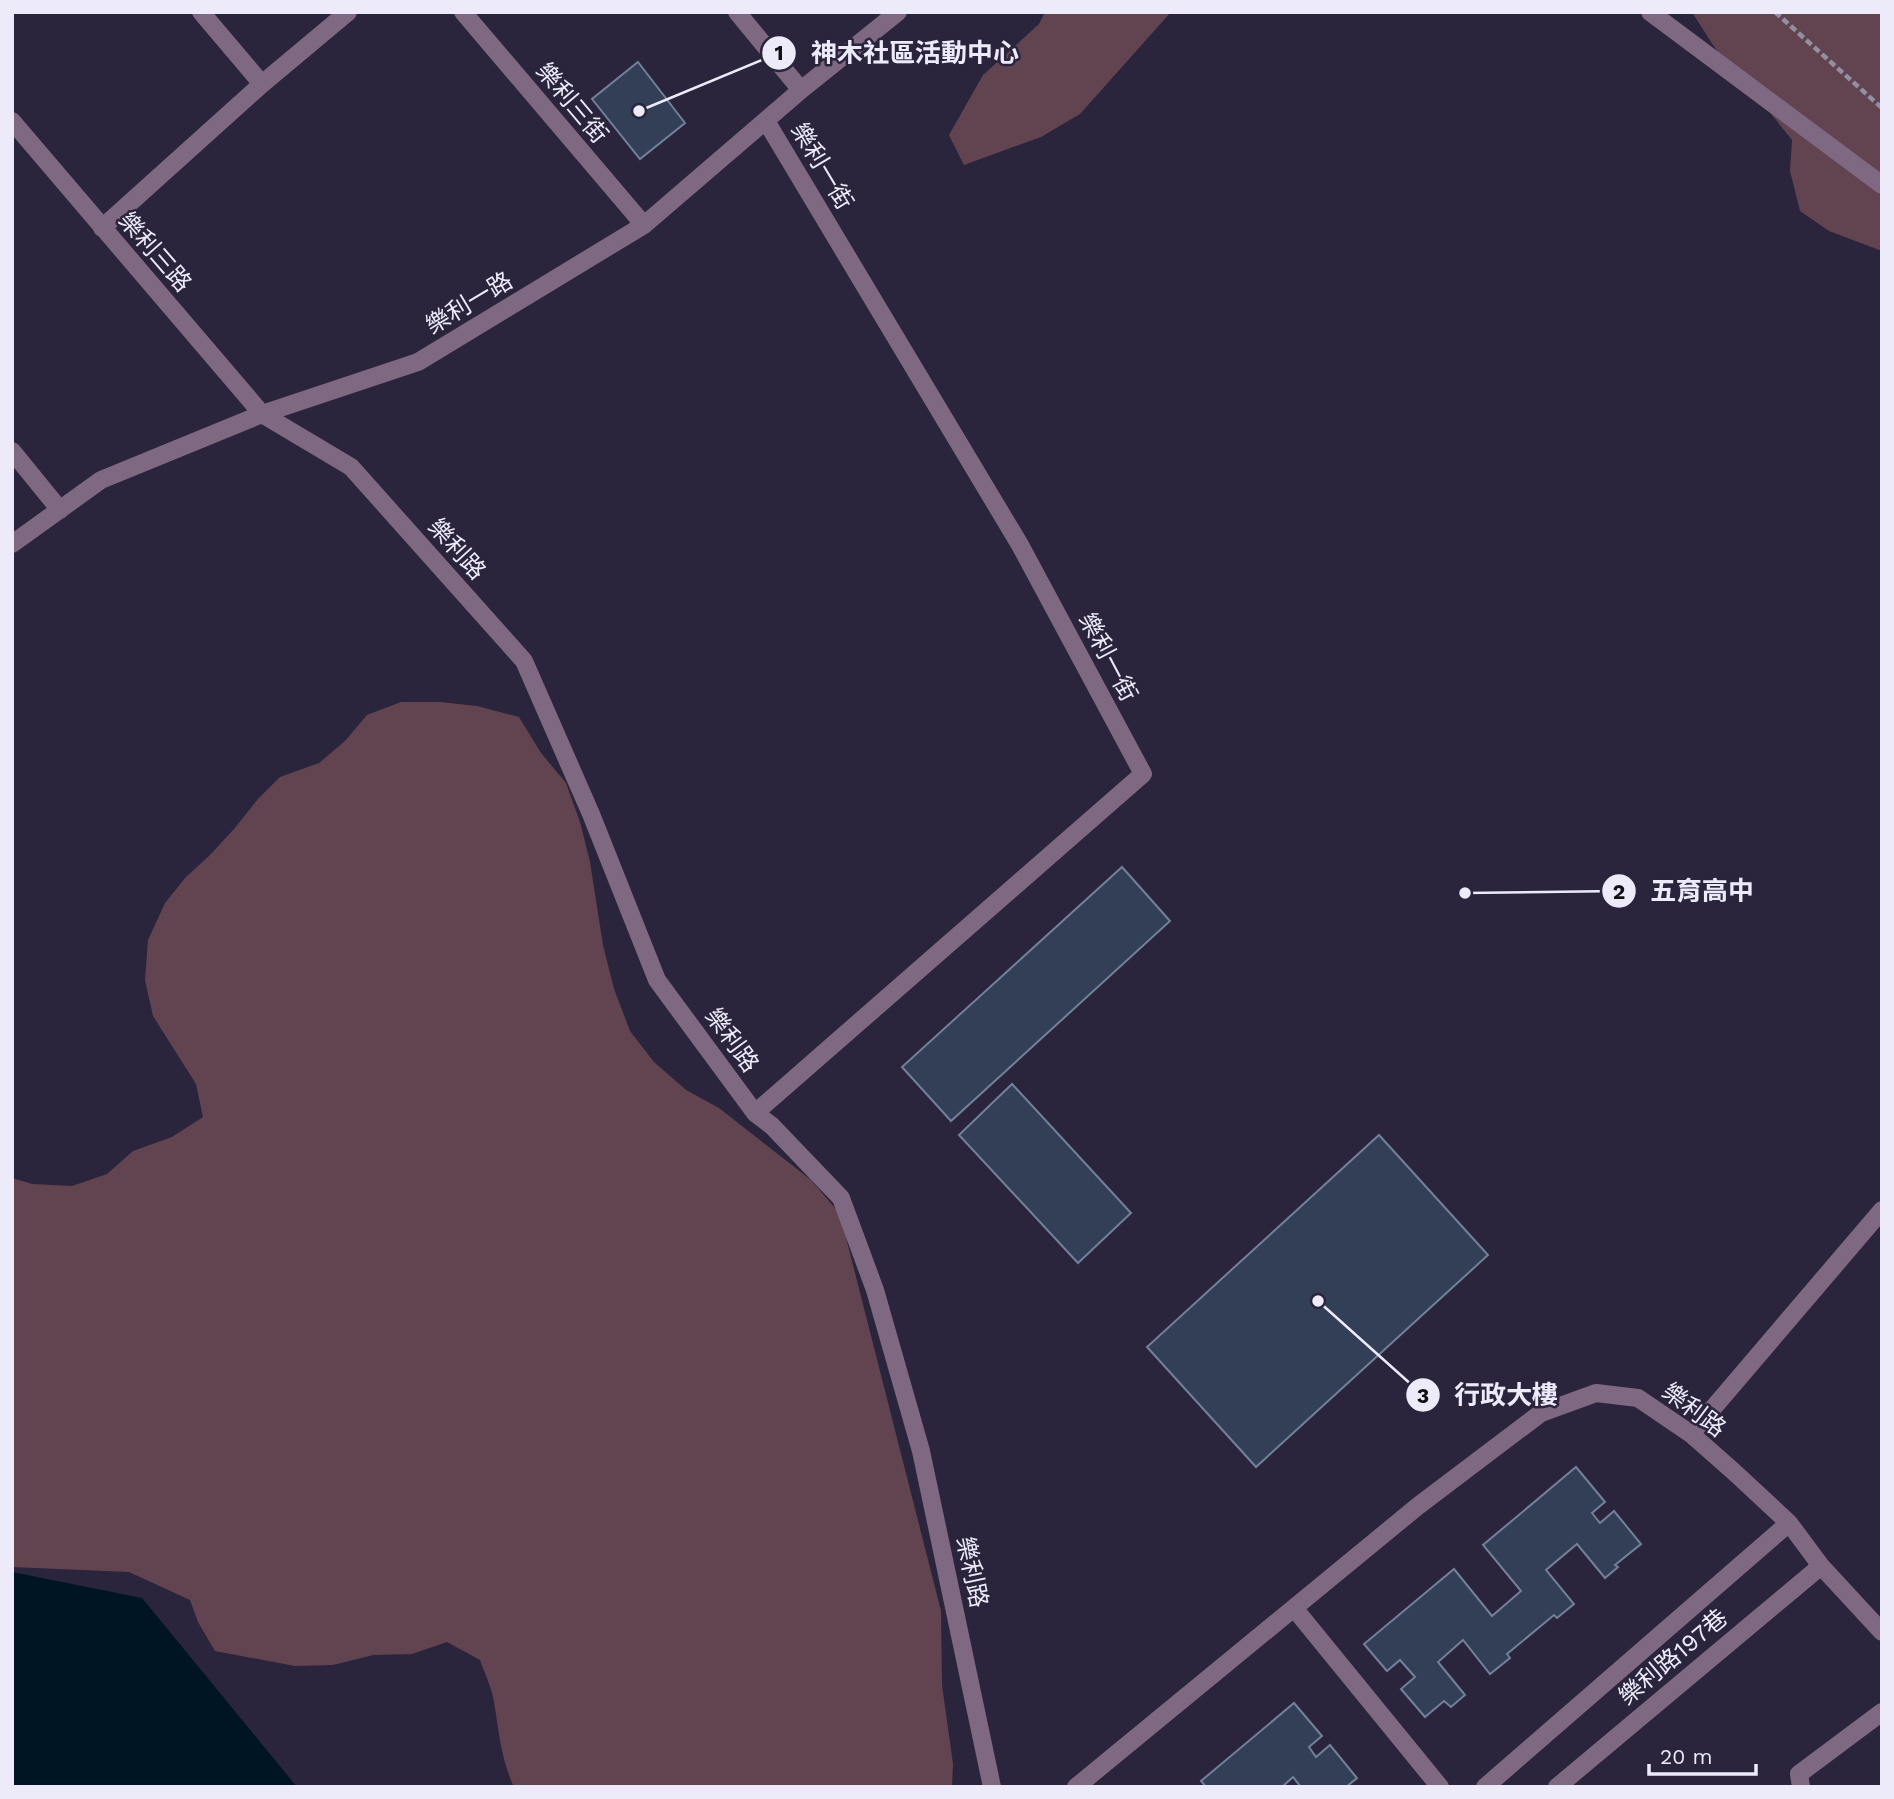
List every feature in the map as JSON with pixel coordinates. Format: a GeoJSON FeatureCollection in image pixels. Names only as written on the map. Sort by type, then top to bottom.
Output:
{"type":"FeatureCollection","features":[{"type":"Feature","properties":{"kind":"street"},"geometry":{"type":"LineString","coordinates":[[201,12],[262,84]]}},
{"type":"Feature","properties":{"kind":"street"},"geometry":{"type":"LineString","coordinates":[[102,228],[262,84],[348,12]]}},
{"type":"Feature","properties":{"kind":"street","name":"樂利三街"},"geometry":{"type":"LineString","coordinates":[[463,12],[644,225]]}},
{"type":"Feature","properties":{"kind":"street"},"geometry":{"type":"LineString","coordinates":[[737,12],[801,90]]}},
{"type":"Feature","properties":{"kind":"street","name":"樂利一路"},"geometry":{"type":"LineString","coordinates":[[12,544],[101,480],[261,414],[418,362],[644,225],[801,90],[898,12]]}},
{"type":"Feature","properties":{"kind":"street"},"geometry":{"type":"LineString","coordinates":[[1650,12],[1882,185]]}},
{"type":"Feature","properties":{"kind":"street","name":"樂利三路"},"geometry":{"type":"LineString","coordinates":[[12,121],[261,414]]}},
{"type":"Feature","properties":{"kind":"street","name":"樂利一街"},"geometry":{"type":"LineString","coordinates":[[755,1113],[1143,774],[1020,545],[766,121]]}},
{"type":"Feature","properties":{"kind":"street","name":"樂利路"},"geometry":{"type":"LineString","coordinates":[[261,414],[351,467],[524,661],[591,814],[657,980],[755,1113],[772,1126],[841,1198],[874,1290],[921,1451],[992,1787]]}},
{"type":"Feature","properties":{"kind":"street"},"geometry":{"type":"LineString","coordinates":[[12,451],[60,510]]}},
{"type":"Feature","properties":{"kind":"street"},"geometry":{"type":"LineString","coordinates":[[1690,1434],[1882,1210]]}},
{"type":"Feature","properties":{"kind":"street","name":"樂利路"},"geometry":{"type":"LineString","coordinates":[[1076,1787],[1418,1506],[1541,1413],[1596,1393],[1638,1398],[1690,1434],[1789,1523],[1821,1566],[1882,1632]]}},
{"type":"Feature","properties":{"kind":"street"},"geometry":{"type":"LineString","coordinates":[[1485,1787],[1789,1523]]}},
{"type":"Feature","properties":{"kind":"street","name":"樂利路197巷"},"geometry":{"type":"LineString","coordinates":[[1557,1787],[1821,1566]]}},
{"type":"Feature","properties":{"kind":"street"},"geometry":{"type":"LineString","coordinates":[[1294,1608],[1440,1787]]}},
{"type":"Feature","properties":{"kind":"street"},"geometry":{"type":"LineString","coordinates":[[1801,1787],[1799,1774],[1882,1712]]}},
{"type":"Feature","properties":{"kind":"path"},"geometry":{"type":"LineString","coordinates":[[1775,12],[1882,108]]}},
{"type":"Feature","properties":{"kind":"shaded area"},"geometry":{"type":"Polygon","coordinates":[[[1045,12],[1171,12],[1080,114],[1041,137],[964,165],[949,135],[983,75],[1039,24],[1045,12]]]}},
{"type":"Feature","properties":{"kind":"shaded area"},"geometry":{"type":"Polygon","coordinates":[[[1692,12],[1882,12],[1882,251],[1829,231],[1800,211],[1790,171],[1792,140],[1739,80],[1692,12]]]}},
{"type":"Feature","properties":{"kind":"shaded area"},"geometry":{"type":"Polygon","coordinates":[[[401,702],[477,706],[519,717],[541,753],[566,783],[580,822],[590,862],[603,945],[614,989],[630,1031],[654,1062],[686,1090],[719,1108],[811,1180],[840,1214],[941,1611],[942,1685],[953,1764],[952,1787],[514,1787],[503,1756],[492,1692],[480,1660],[447,1642],[412,1654],[373,1655],[333,1665],[295,1666],[215,1651],[198,1622],[190,1600],[129,1572],[12,1567],[12,1178],[32,1184],[72,1186],[107,1174],[133,1151],[172,1137],[203,1117],[196,1084],[153,1016],[145,980],[148,940],[165,903],[280,777],[319,763],[345,741],[367,715],[401,702]]]}},
{"type":"Feature","properties":{"kind":"water"},"geometry":{"type":"Polygon","coordinates":[[[12,1572],[142,1598],[297,1787],[12,1787],[12,1572]]]}},
{"type":"Feature","properties":{"kind":"building"},"geometry":{"type":"Polygon","coordinates":[[[638,62],[685,123],[640,159],[592,99],[638,62]]]}},
{"type":"Feature","properties":{"kind":"building"},"geometry":{"type":"Polygon","coordinates":[[[1122,867],[1170,921],[951,1121],[902,1067],[1122,867]]]}},
{"type":"Feature","properties":{"kind":"building"},"geometry":{"type":"Polygon","coordinates":[[[1012,1084],[1131,1213],[1078,1263],[959,1135],[1012,1084]]]}},
{"type":"Feature","properties":{"kind":"building"},"geometry":{"type":"Polygon","coordinates":[[[1379,1135],[1488,1255],[1256,1467],[1147,1347],[1379,1135]]]}},
{"type":"Feature","properties":{"kind":"building"},"geometry":{"type":"Polygon","coordinates":[[[1576,1467],[1605,1502],[1592,1513],[1600,1523],[1614,1511],[1641,1544],[1615,1565],[1618,1567],[1605,1578],[1577,1544],[1546,1570],[1574,1604],[1557,1618],[1554,1615],[1507,1654],[1510,1658],[1490,1674],[1463,1640],[1438,1662],[1465,1695],[1451,1707],[1444,1701],[1425,1717],[1401,1689],[1415,1677],[1400,1660],[1387,1671],[1364,1644],[1454,1569],[1492,1616],[1521,1591],[1483,1545],[1576,1467]]]}},
{"type":"Feature","properties":{"kind":"building"},"geometry":{"type":"Polygon","coordinates":[[[1294,1703],[1322,1736],[1309,1747],[1316,1757],[1330,1745],[1357,1778],[1346,1787],[1301,1787],[1293,1777],[1282,1787],[1206,1787],[1201,1781],[1294,1703]]]}},
{"type":"Feature","properties":{"kind":"place","name":"神木社區活動中心"},"geometry":{"type":"Point","coordinates":[639,111]}},
{"type":"Feature","properties":{"kind":"place","name":"五育高中"},"geometry":{"type":"Point","coordinates":[1465,893]}},
{"type":"Feature","properties":{"kind":"place","name":"行政大樓"},"geometry":{"type":"Point","coordinates":[1318,1301]}}]}
